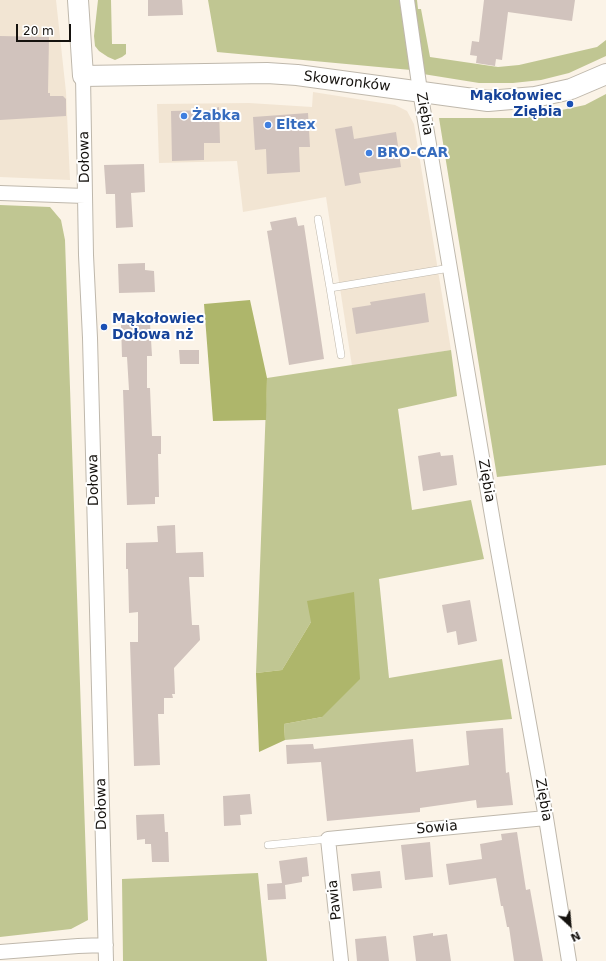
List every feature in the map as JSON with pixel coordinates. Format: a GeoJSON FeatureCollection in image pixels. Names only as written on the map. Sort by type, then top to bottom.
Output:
{"type":"FeatureCollection","features":[{"type":"Feature","properties":{"kind":"street","name":"Dołowa"},"geometry":{"type":"LineString","coordinates":[[78,0],[83,76],[106,961]]}},
{"type":"Feature","properties":{"kind":"street","name":"Ziębia"},"geometry":{"type":"LineString","coordinates":[[407,0],[420,91],[497,545],[546,818],[569,961]]}},
{"type":"Feature","properties":{"kind":"street","name":"Skowronków"},"geometry":{"type":"LineString","coordinates":[[83,76],[267,73],[296,75],[488,101],[535,97],[572,89],[606,74]]}},
{"type":"Feature","properties":{"kind":"street"},"geometry":{"type":"LineString","coordinates":[[0,193],[86,196]]}},
{"type":"Feature","properties":{"kind":"street","name":"Sowia"},"geometry":{"type":"LineString","coordinates":[[328,839],[546,818]]}},
{"type":"Feature","properties":{"kind":"street","name":"Pawia"},"geometry":{"type":"LineString","coordinates":[[328,839],[341,961]]}},
{"type":"Feature","properties":{"kind":"street"},"geometry":{"type":"LineString","coordinates":[[0,952],[106,945]]}},
{"type":"Feature","properties":{"kind":"lane"},"geometry":{"type":"LineString","coordinates":[[318,219],[341,355]]}},
{"type":"Feature","properties":{"kind":"lane"},"geometry":{"type":"LineString","coordinates":[[330,288],[450,268]]}},
{"type":"Feature","properties":{"kind":"lane"},"geometry":{"type":"LineString","coordinates":[[268,845],[328,839]]}},
{"type":"Feature","properties":{"kind":"shaded area"},"geometry":{"type":"Polygon","coordinates":[[[0,0],[56,0],[66,92],[70,180],[0,177],[0,0]]]}},
{"type":"Feature","properties":{"kind":"shaded area"},"geometry":{"type":"Polygon","coordinates":[[[313,92],[395,105],[407,111],[414,124],[451,350],[352,366],[326,197],[243,212],[237,161],[159,163],[157,104],[249,103],[312,107],[313,92]]]}},
{"type":"Feature","properties":{"kind":"green space"},"geometry":{"type":"Polygon","coordinates":[[[98,0],[111,0],[112,44],[126,44],[126,54],[115,60],[99,51],[95,46],[94,36],[98,0]]]}},
{"type":"Feature","properties":{"kind":"green space"},"geometry":{"type":"Polygon","coordinates":[[[208,0],[401,0],[411,70],[217,52],[208,0]]]}},
{"type":"Feature","properties":{"kind":"green space"},"geometry":{"type":"Polygon","coordinates":[[[411,0],[417,0],[418,9],[421,9],[430,57],[498,67],[519,65],[597,47],[606,40],[606,56],[569,73],[541,80],[513,83],[479,83],[423,74],[411,0]]]}},
{"type":"Feature","properties":{"kind":"green space"},"geometry":{"type":"Polygon","coordinates":[[[606,94],[606,465],[497,477],[439,118],[525,118],[585,105],[606,94]]]}},
{"type":"Feature","properties":{"kind":"green space"},"geometry":{"type":"Polygon","coordinates":[[[0,205],[50,207],[61,220],[65,240],[88,920],[71,929],[0,937],[0,205]]]}},
{"type":"Feature","properties":{"kind":"green space"},"geometry":{"type":"Polygon","coordinates":[[[250,300],[267,378],[266,420],[213,421],[204,304],[250,300]]]}},
{"type":"Feature","properties":{"kind":"green space"},"geometry":{"type":"Polygon","coordinates":[[[451,350],[457,396],[398,409],[412,510],[471,500],[484,559],[379,579],[389,678],[502,659],[512,719],[285,740],[284,724],[322,717],[311,622],[282,670],[256,673],[267,378],[451,350]]]}},
{"type":"Feature","properties":{"kind":"green space"},"geometry":{"type":"Polygon","coordinates":[[[354,592],[360,679],[322,717],[284,724],[285,740],[259,752],[256,673],[282,670],[311,622],[307,601],[354,592]]]}},
{"type":"Feature","properties":{"kind":"green space"},"geometry":{"type":"Polygon","coordinates":[[[258,873],[267,961],[123,961],[122,879],[258,873]]]}},
{"type":"Feature","properties":{"kind":"building"},"geometry":{"type":"Polygon","coordinates":[[[148,0],[182,0],[183,15],[148,16],[148,0]]]}},
{"type":"Feature","properties":{"kind":"building"},"geometry":{"type":"Polygon","coordinates":[[[484,0],[575,0],[572,21],[508,12],[502,60],[496,59],[495,66],[476,63],[477,56],[470,55],[472,41],[479,42],[484,0]]]}},
{"type":"Feature","properties":{"kind":"building"},"geometry":{"type":"Polygon","coordinates":[[[0,36],[49,37],[48,93],[50,93],[50,96],[63,96],[66,99],[66,116],[0,120],[0,36]]]}},
{"type":"Feature","properties":{"kind":"building"},"geometry":{"type":"Polygon","coordinates":[[[219,107],[220,143],[204,143],[204,160],[172,161],[171,111],[209,110],[219,107]]]}},
{"type":"Feature","properties":{"kind":"building"},"geometry":{"type":"Polygon","coordinates":[[[308,113],[310,147],[299,147],[300,172],[267,174],[266,149],[255,150],[253,117],[308,113]]]}},
{"type":"Feature","properties":{"kind":"building","name":"BRO-CAR"},"geometry":{"type":"Polygon","coordinates":[[[352,126],[354,139],[396,132],[401,167],[359,173],[361,183],[345,186],[335,129],[352,126]]]}},
{"type":"Feature","properties":{"kind":"building"},"geometry":{"type":"Polygon","coordinates":[[[144,164],[145,192],[131,193],[133,227],[116,228],[115,194],[106,194],[104,165],[144,164]]]}},
{"type":"Feature","properties":{"kind":"building"},"geometry":{"type":"Polygon","coordinates":[[[296,217],[298,226],[304,225],[324,359],[289,365],[267,231],[272,230],[270,222],[296,217]]]}},
{"type":"Feature","properties":{"kind":"building"},"geometry":{"type":"Polygon","coordinates":[[[145,263],[145,270],[154,271],[155,292],[119,293],[118,264],[145,263]]]}},
{"type":"Feature","properties":{"kind":"building"},"geometry":{"type":"Polygon","coordinates":[[[425,293],[429,322],[356,334],[352,308],[371,305],[370,302],[425,293]]]}},
{"type":"Feature","properties":{"kind":"building"},"geometry":{"type":"Polygon","coordinates":[[[150,323],[152,356],[147,356],[147,388],[150,388],[152,436],[161,436],[161,454],[158,454],[159,497],[155,497],[155,504],[127,505],[123,390],[129,390],[127,357],[122,357],[121,324],[150,323]]]}},
{"type":"Feature","properties":{"kind":"building"},"geometry":{"type":"Polygon","coordinates":[[[179,350],[199,350],[199,364],[180,364],[179,350]]]}},
{"type":"Feature","properties":{"kind":"building"},"geometry":{"type":"Polygon","coordinates":[[[440,452],[441,456],[453,455],[457,485],[423,491],[418,456],[440,452]]]}},
{"type":"Feature","properties":{"kind":"building"},"geometry":{"type":"Polygon","coordinates":[[[175,525],[176,553],[203,552],[204,577],[189,577],[192,625],[199,625],[200,640],[174,668],[175,694],[172,694],[173,698],[164,698],[164,714],[158,714],[160,765],[134,766],[130,642],[138,642],[138,612],[129,613],[126,543],[158,542],[157,526],[175,525]]]}},
{"type":"Feature","properties":{"kind":"building"},"geometry":{"type":"Polygon","coordinates":[[[470,600],[477,641],[458,645],[456,631],[447,633],[442,605],[470,600]]]}},
{"type":"Feature","properties":{"kind":"building"},"geometry":{"type":"Polygon","coordinates":[[[503,728],[506,773],[509,772],[513,805],[477,808],[476,800],[420,808],[420,812],[327,821],[321,762],[287,764],[286,745],[313,744],[314,749],[413,739],[416,772],[469,765],[466,731],[503,728]]]}},
{"type":"Feature","properties":{"kind":"building"},"geometry":{"type":"Polygon","coordinates":[[[250,794],[252,814],[240,815],[241,825],[224,826],[223,796],[250,794]]]}},
{"type":"Feature","properties":{"kind":"building"},"geometry":{"type":"Polygon","coordinates":[[[164,814],[165,832],[168,832],[169,862],[152,862],[151,844],[145,844],[145,839],[137,840],[136,815],[164,814]]]}},
{"type":"Feature","properties":{"kind":"building"},"geometry":{"type":"Polygon","coordinates":[[[517,832],[526,890],[530,889],[543,961],[514,961],[509,927],[507,927],[503,906],[501,906],[496,878],[449,885],[446,864],[482,859],[480,844],[502,840],[501,834],[517,832]]]}},
{"type":"Feature","properties":{"kind":"building"},"geometry":{"type":"Polygon","coordinates":[[[430,842],[433,877],[405,880],[401,845],[430,842]]]}},
{"type":"Feature","properties":{"kind":"building"},"geometry":{"type":"Polygon","coordinates":[[[307,857],[309,876],[302,877],[302,882],[285,885],[286,899],[268,900],[267,884],[282,883],[279,861],[307,857]]]}},
{"type":"Feature","properties":{"kind":"building"},"geometry":{"type":"Polygon","coordinates":[[[380,871],[382,888],[353,891],[351,874],[380,871]]]}},
{"type":"Feature","properties":{"kind":"building"},"geometry":{"type":"Polygon","coordinates":[[[433,933],[433,936],[447,934],[451,961],[416,961],[413,936],[433,933]]]}},
{"type":"Feature","properties":{"kind":"building"},"geometry":{"type":"Polygon","coordinates":[[[386,936],[389,961],[357,961],[355,939],[386,936]]]}},
{"type":"Feature","properties":{"kind":"place","name":"Mąkołowiec Ziębia"},"geometry":{"type":"Point","coordinates":[570,104]}},
{"type":"Feature","properties":{"kind":"place","name":"Żabka"},"geometry":{"type":"Point","coordinates":[184,116]}},
{"type":"Feature","properties":{"kind":"place","name":"Eltex"},"geometry":{"type":"Point","coordinates":[268,125]}},
{"type":"Feature","properties":{"kind":"place","name":"BRO-CAR"},"geometry":{"type":"Point","coordinates":[369,153]}},
{"type":"Feature","properties":{"kind":"place","name":"Mąkołowiec Dołowa nż"},"geometry":{"type":"Point","coordinates":[104,327]}}]}
